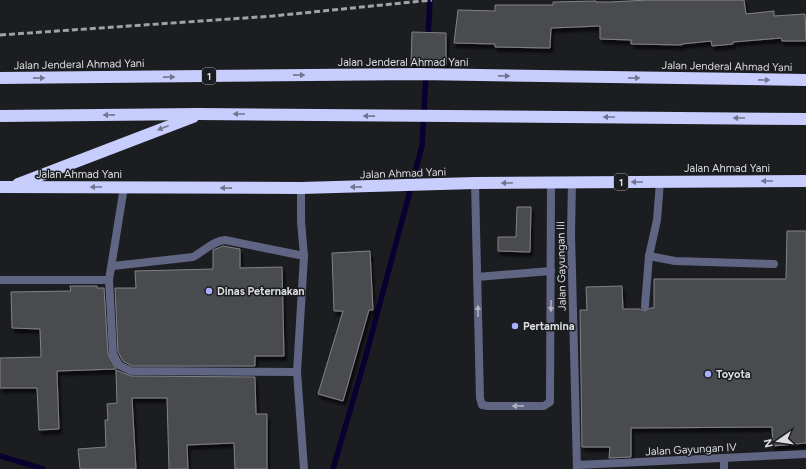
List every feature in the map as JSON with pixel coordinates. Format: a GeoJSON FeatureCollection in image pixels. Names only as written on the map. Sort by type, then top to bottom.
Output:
{"type":"FeatureCollection","features":[{"type":"Feature","properties":{"kind":"highway","name":"Jalan Jenderal Ahmad Yani"},"geometry":{"type":"LineString","coordinates":[[0,78],[419,74],[465,76],[806,80]]}},
{"type":"Feature","properties":{"kind":"highway"},"geometry":{"type":"LineString","coordinates":[[0,116],[199,114],[806,119]]}},
{"type":"Feature","properties":{"kind":"highway"},"geometry":{"type":"LineString","coordinates":[[5,187],[199,114]]}},
{"type":"Feature","properties":{"kind":"highway","name":"Jalan Ahmad Yani"},"geometry":{"type":"LineString","coordinates":[[5,187],[301,188],[475,183],[806,181]]}},
{"type":"Feature","properties":{"kind":"street"},"geometry":{"type":"LineString","coordinates":[[475,183],[480,398],[482,405],[544,406],[550,402],[551,182]]}},
{"type":"Feature","properties":{"kind":"street","name":"Jalan Gayungan III"},"geometry":{"type":"LineString","coordinates":[[572,182],[571,233],[577,467]]}},
{"type":"Feature","properties":{"kind":"street"},"geometry":{"type":"LineString","coordinates":[[645,306],[649,256],[657,220],[660,182]]}},
{"type":"Feature","properties":{"kind":"street"},"geometry":{"type":"LineString","coordinates":[[124,187],[113,266],[109,280],[113,354],[119,365],[131,371],[297,372]]}},
{"type":"Feature","properties":{"kind":"street"},"geometry":{"type":"LineString","coordinates":[[301,188],[301,221],[304,256],[297,372],[304,469]]}},
{"type":"Feature","properties":{"kind":"street"},"geometry":{"type":"LineString","coordinates":[[113,266],[193,257],[203,252],[214,243],[225,240],[304,256]]}},
{"type":"Feature","properties":{"kind":"street"},"geometry":{"type":"LineString","coordinates":[[649,256],[675,261],[774,264]]}},
{"type":"Feature","properties":{"kind":"street"},"geometry":{"type":"LineString","coordinates":[[477,277],[551,271]]}},
{"type":"Feature","properties":{"kind":"street"},"geometry":{"type":"LineString","coordinates":[[0,280],[109,280]]}},
{"type":"Feature","properties":{"kind":"street","name":"Jalan Gayungan IV"},"geometry":{"type":"LineString","coordinates":[[577,467],[806,454]]}},
{"type":"Feature","properties":{"kind":"street"},"geometry":{"type":"LineString","coordinates":[[724,458],[724,469]]}},
{"type":"Feature","properties":{"kind":"building"},"geometry":{"type":"Polygon","coordinates":[[[744,0],[746,14],[774,11],[774,16],[805,14],[806,41],[782,41],[781,38],[733,42],[733,44],[712,46],[711,41],[682,45],[631,44],[631,40],[600,39],[600,26],[551,28],[550,48],[495,47],[495,44],[454,43],[458,10],[495,11],[495,5],[553,5],[553,2],[744,0]]]}},
{"type":"Feature","properties":{"kind":"building"},"geometry":{"type":"Polygon","coordinates":[[[412,32],[446,33],[446,65],[411,64],[412,32]]]}},
{"type":"Feature","properties":{"kind":"building"},"geometry":{"type":"Polygon","coordinates":[[[517,207],[531,207],[530,252],[498,251],[498,237],[516,237],[517,207]]]}},
{"type":"Feature","properties":{"kind":"building"},"geometry":{"type":"Polygon","coordinates":[[[787,231],[806,231],[806,443],[773,446],[772,427],[631,428],[631,457],[609,458],[610,447],[582,447],[580,310],[587,310],[586,287],[622,286],[623,309],[640,309],[645,311],[650,308],[654,308],[654,279],[786,279],[787,231]]]}},
{"type":"Feature","properties":{"kind":"building"},"geometry":{"type":"Polygon","coordinates":[[[223,246],[240,249],[240,268],[282,267],[284,356],[255,356],[255,366],[132,366],[123,361],[118,352],[115,288],[136,288],[135,271],[213,269],[213,250],[223,246]]]}},
{"type":"Feature","properties":{"kind":"building"},"geometry":{"type":"Polygon","coordinates":[[[370,251],[373,310],[369,310],[343,401],[318,394],[343,311],[334,311],[332,253],[370,251]]]}},
{"type":"Feature","properties":{"kind":"building"},"geometry":{"type":"Polygon","coordinates":[[[70,286],[97,286],[97,288],[104,288],[108,354],[116,369],[57,371],[59,429],[39,430],[37,388],[0,388],[0,358],[41,357],[40,329],[12,328],[11,292],[71,291],[70,286]]]}},
{"type":"Feature","properties":{"kind":"building"},"geometry":{"type":"Polygon","coordinates":[[[116,370],[131,376],[255,377],[256,414],[267,414],[267,469],[235,469],[234,443],[187,445],[188,469],[169,469],[167,398],[132,398],[136,469],[80,469],[78,449],[106,447],[105,420],[108,420],[107,404],[117,403],[116,370]]]}},
{"type":"Feature","properties":{"kind":"waterway"},"geometry":{"type":"LineString","coordinates":[[428,39],[430,0]]}},
{"type":"Feature","properties":{"kind":"waterway"},"geometry":{"type":"LineString","coordinates":[[333,469],[365,359],[422,146],[427,57]]}},
{"type":"Feature","properties":{"kind":"waterway"},"geometry":{"type":"LineString","coordinates":[[0,456],[43,469]]}},
{"type":"Feature","properties":{"kind":"railway"},"geometry":{"type":"LineString","coordinates":[[0,35],[273,16],[432,0]]}},
{"type":"Feature","properties":{"kind":"place","name":"Dinas Peternakan"},"geometry":{"type":"Point","coordinates":[209,291]}},
{"type":"Feature","properties":{"kind":"place","name":"Pertamina"},"geometry":{"type":"Point","coordinates":[515,326]}},
{"type":"Feature","properties":{"kind":"place","name":"Toyota"},"geometry":{"type":"Point","coordinates":[708,374]}}]}
